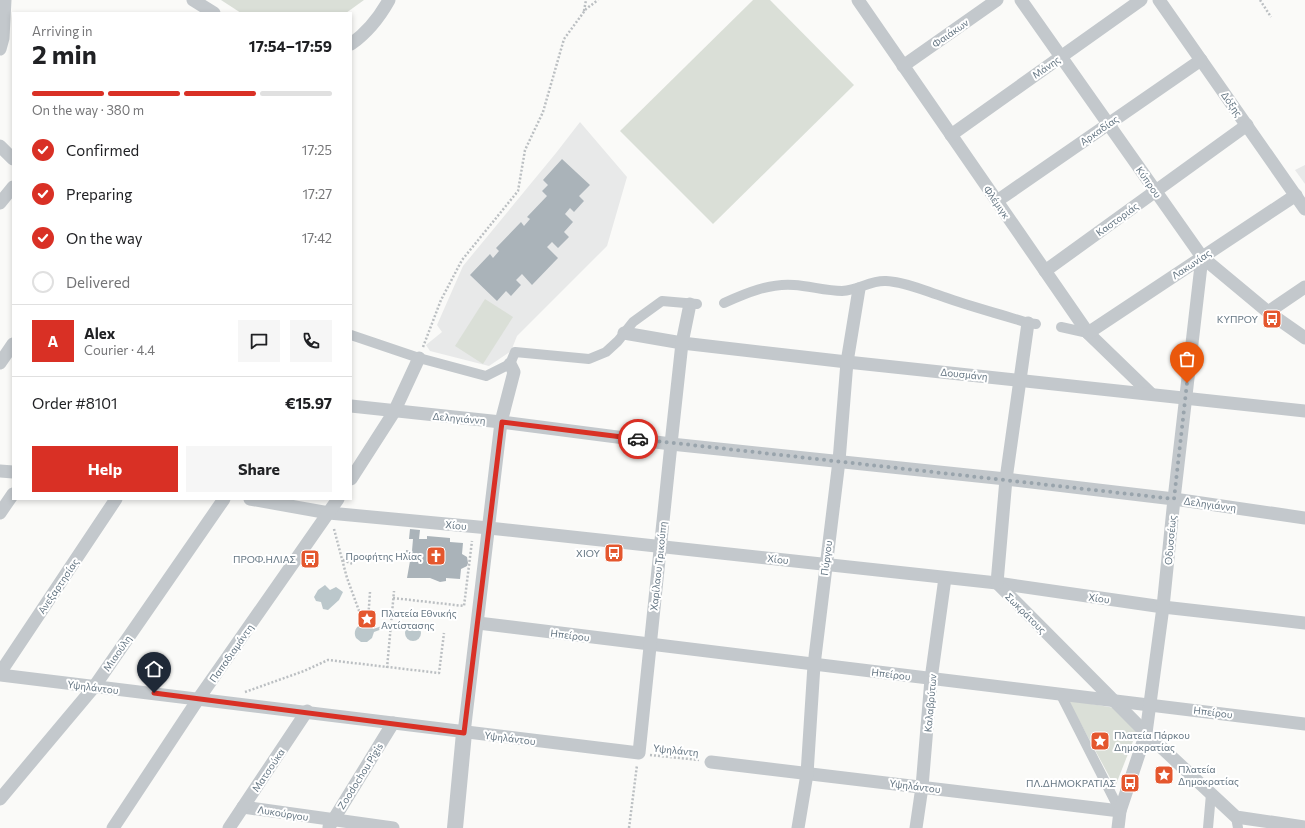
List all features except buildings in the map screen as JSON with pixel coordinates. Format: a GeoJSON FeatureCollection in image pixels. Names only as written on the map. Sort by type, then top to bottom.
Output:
{"type":"FeatureCollection","features":[{"type":"Feature","properties":{"kind":"street"},"geometry":{"type":"LineString","coordinates":[[0,49],[3,38],[5,0]]}},
{"type":"Feature","properties":{"kind":"street"},"geometry":{"type":"LineString","coordinates":[[193,0],[212,12]]}},
{"type":"Feature","properties":{"kind":"street"},"geometry":{"type":"LineString","coordinates":[[352,43],[364,35],[389,0]]}},
{"type":"Feature","properties":{"kind":"street","name":"Φλέμιγκ"},"geometry":{"type":"LineString","coordinates":[[858,0],[1088,333],[1150,393]]}},
{"type":"Feature","properties":{"kind":"street","name":"Φαιάκων"},"geometry":{"type":"LineString","coordinates":[[903,66],[997,0]]}},
{"type":"Feature","properties":{"kind":"street","name":"Κύπρου"},"geometry":{"type":"LineString","coordinates":[[1022,0],[1202,257],[1268,312],[1305,338]]}},
{"type":"Feature","properties":{"kind":"street","name":"Μάνης"},"geometry":{"type":"LineString","coordinates":[[951,135],[1141,0]]}},
{"type":"Feature","properties":{"kind":"street","name":"Δόξης"},"geometry":{"type":"LineString","coordinates":[[1159,0],[1305,209]]}},
{"type":"Feature","properties":{"kind":"street","name":"Αρκαδίας"},"geometry":{"type":"LineString","coordinates":[[997,201],[1201,60]]}},
{"type":"Feature","properties":{"kind":"street","name":"Καστοριάς"},"geometry":{"type":"LineString","coordinates":[[1045,271],[1247,125]]}},
{"type":"Feature","properties":{"kind":"street"},"geometry":{"type":"LineString","coordinates":[[0,146],[12,158]]}},
{"type":"Feature","properties":{"kind":"street"},"geometry":{"type":"LineString","coordinates":[[0,203],[12,188]]}},
{"type":"Feature","properties":{"kind":"street","name":"Λακωνίας"},"geometry":{"type":"LineString","coordinates":[[1088,333],[1296,195]]}},
{"type":"Feature","properties":{"kind":"street","name":"Οδυσσέως"},"geometry":{"type":"LineString","coordinates":[[1118,828],[1120,811],[1146,733],[1164,607],[1174,499],[1202,257]]}},
{"type":"Feature","properties":{"kind":"street"},"geometry":{"type":"LineString","coordinates":[[724,303],[745,294],[770,287],[793,284],[842,291],[859,289],[868,283],[884,280],[902,282],[1032,323],[1019,380],[1006,479],[997,583]]}},
{"type":"Feature","properties":{"kind":"street"},"geometry":{"type":"LineString","coordinates":[[1268,312],[1305,287]]}},
{"type":"Feature","properties":{"kind":"street","name":"Πύργου"},"geometry":{"type":"LineString","coordinates":[[798,828],[807,774],[814,665],[825,564],[839,461],[847,362],[859,289]]}},
{"type":"Feature","properties":{"kind":"street"},"geometry":{"type":"LineString","coordinates":[[352,335],[419,358],[486,376],[510,364],[515,352],[589,359],[606,352],[618,341],[633,322],[662,301],[694,304]]}},
{"type":"Feature","properties":{"kind":"street","name":"Χαρίλαου Τρικούπη"},"geometry":{"type":"LineString","coordinates":[[639,753],[659,547],[682,343],[694,304]]}},
{"type":"Feature","properties":{"kind":"street"},"geometry":{"type":"LineString","coordinates":[[1061,327],[1088,333]]}},
{"type":"Feature","properties":{"kind":"street","name":"Δουσμάνη"},"geometry":{"type":"LineString","coordinates":[[624,333],[682,343],[847,362],[1150,393],[1305,411]]}},
{"type":"Feature","properties":{"kind":"street"},"geometry":{"type":"LineString","coordinates":[[0,363],[12,345]]}},
{"type":"Feature","properties":{"kind":"street"},"geometry":{"type":"LineString","coordinates":[[352,477],[394,412],[419,358]]}},
{"type":"Feature","properties":{"kind":"street"},"geometry":{"type":"LineString","coordinates":[[455,828],[464,733],[502,422],[514,372],[510,364]]}},
{"type":"Feature","properties":{"kind":"street","name":"Δεληγιάννη"},"geometry":{"type":"LineString","coordinates":[[352,406],[394,412],[502,422],[671,444],[1006,479],[1174,499],[1305,518]]}},
{"type":"Feature","properties":{"kind":"street"},"geometry":{"type":"LineString","coordinates":[[0,471],[12,472]]}},
{"type":"Feature","properties":{"kind":"street"},"geometry":{"type":"LineString","coordinates":[[0,513],[12,495]]}},
{"type":"Feature","properties":{"kind":"street","name":"Ανεξαρτησίας"},"geometry":{"type":"LineString","coordinates":[[0,674],[115,500]]}},
{"type":"Feature","properties":{"kind":"street","name":"Μιαούλη"},"geometry":{"type":"LineString","coordinates":[[0,799],[94,687],[223,500]]}},
{"type":"Feature","properties":{"kind":"street","name":"Χίου"},"geometry":{"type":"LineString","coordinates":[[256,500],[329,513],[489,528],[997,583],[1164,607],[1305,623]]}},
{"type":"Feature","properties":{"kind":"street","name":"Παπαδιαμάντη"},"geometry":{"type":"LineString","coordinates":[[113,828],[199,698],[337,500]]}},
{"type":"Feature","properties":{"kind":"street","name":"Καλαβρύτων"},"geometry":{"type":"LineString","coordinates":[[916,828],[922,787],[932,679],[945,578]]}},
{"type":"Feature","properties":{"kind":"street","name":"Σωκράτους"},"geometry":{"type":"LineString","coordinates":[[997,583],[1146,733],[1211,794],[1237,823]]}},
{"type":"Feature","properties":{"kind":"street","name":"Ηπείρου"},"geometry":{"type":"LineString","coordinates":[[478,623],[1305,724]]}},
{"type":"Feature","properties":{"kind":"street","name":"Υψηλάντου"},"geometry":{"type":"LineString","coordinates":[[0,674],[94,687],[199,698],[464,733],[639,753]]}},
{"type":"Feature","properties":{"kind":"street"},"geometry":{"type":"LineString","coordinates":[[1061,695],[1120,811]]}},
{"type":"Feature","properties":{"kind":"street","name":"Ματσούκα"},"geometry":{"type":"LineString","coordinates":[[229,828],[307,712]]}},
{"type":"Feature","properties":{"kind":"street","name":"Zoodochou Pigis"},"geometry":{"type":"LineString","coordinates":[[330,824],[393,723]]}},
{"type":"Feature","properties":{"kind":"street","name":"Υψηλάντου"},"geometry":{"type":"LineString","coordinates":[[711,762],[1120,811]]}},
{"type":"Feature","properties":{"kind":"street"},"geometry":{"type":"LineString","coordinates":[[1208,828],[1211,794]]}},
{"type":"Feature","properties":{"kind":"street","name":"Λυκούργου"},"geometry":{"type":"LineString","coordinates":[[243,807],[330,824],[394,828]]}},
{"type":"Feature","properties":{"kind":"street"},"geometry":{"type":"LineString","coordinates":[[1237,823],[1305,827]]}},
{"type":"Feature","properties":{"kind":"path"},"geometry":{"type":"LineString","coordinates":[[584,12],[586,0]]}},
{"type":"Feature","properties":{"kind":"path"},"geometry":{"type":"LineString","coordinates":[[419,358],[441,300],[462,260],[518,191],[525,150],[543,112],[564,39],[584,12],[598,0]]}},
{"type":"Feature","properties":{"kind":"path"},"geometry":{"type":"LineString","coordinates":[[1260,0],[1271,17]]}},
{"type":"Feature","properties":{"kind":"path"},"geometry":{"type":"LineString","coordinates":[[334,529],[342,560],[362,619],[368,620],[370,592]]}},
{"type":"Feature","properties":{"kind":"path"},"geometry":{"type":"LineString","coordinates":[[393,598],[464,606],[472,542]]}},
{"type":"Feature","properties":{"kind":"path"},"geometry":{"type":"LineString","coordinates":[[342,560],[353,564]]}},
{"type":"Feature","properties":{"kind":"path"},"geometry":{"type":"LineString","coordinates":[[387,668],[394,591]]}},
{"type":"Feature","properties":{"kind":"path"},"geometry":{"type":"LineString","coordinates":[[227,702],[234,696],[304,671],[328,660],[440,673],[444,633]]}},
{"type":"Feature","properties":{"kind":"path"},"geometry":{"type":"LineString","coordinates":[[630,828],[639,753]]}},
{"type":"Feature","properties":{"kind":"path","name":"Υψηλάντη"},"geometry":{"type":"LineString","coordinates":[[639,753],[711,762]]}},
{"type":"Feature","properties":{"kind":"shaded area"},"geometry":{"type":"Polygon","coordinates":[[[221,0],[364,0],[347,12],[239,12],[221,0]]]}},
{"type":"Feature","properties":{"kind":"shaded area"},"geometry":{"type":"Polygon","coordinates":[[[753,0],[770,0],[854,85],[713,224],[620,131],[753,0]]]}},
{"type":"Feature","properties":{"kind":"shaded area"},"geometry":{"type":"Polygon","coordinates":[[[580,122],[627,177],[607,246],[517,336],[511,351],[489,366],[430,351],[426,345],[442,332],[437,325],[463,266],[580,122]]]}},
{"type":"Feature","properties":{"kind":"shaded area"},"geometry":{"type":"Polygon","coordinates":[[[1305,165],[1305,184],[1295,170],[1305,165]]]}},
{"type":"Feature","properties":{"kind":"shaded area"},"geometry":{"type":"Polygon","coordinates":[[[485,299],[513,317],[483,364],[455,346],[485,299]]]}},
{"type":"Feature","properties":{"kind":"shaded area"},"geometry":{"type":"Polygon","coordinates":[[[325,585],[330,590],[336,587],[343,592],[339,600],[328,610],[323,609],[321,602],[316,601],[314,597],[318,590],[325,585]]]}},
{"type":"Feature","properties":{"kind":"shaded area"},"geometry":{"type":"Polygon","coordinates":[[[362,624],[371,626],[373,629],[385,625],[385,628],[374,632],[372,638],[367,642],[361,642],[356,638],[355,631],[362,624]]]}},
{"type":"Feature","properties":{"kind":"shaded area"},"geometry":{"type":"Polygon","coordinates":[[[413,625],[419,627],[421,633],[419,639],[413,641],[407,639],[405,633],[407,627],[413,625]]]}},
{"type":"Feature","properties":{"kind":"shaded area"},"geometry":{"type":"Polygon","coordinates":[[[1068,700],[1115,708],[1137,731],[1115,787],[1068,700]]]}},
{"type":"Feature","properties":{"kind":"way so far"},"geometry":{"type":"LineString","coordinates":[[638,439],[671,444],[1006,479],[1174,499],[1187,383]]}},
{"type":"Feature","properties":{"kind":"place","name":"ΚΥΠΡΟΥ"},"geometry":{"type":"Point","coordinates":[1272,319]}},
{"type":"Feature","properties":{"kind":"place","name":"ΧΙΟΥ"},"geometry":{"type":"Point","coordinates":[614,553]}},
{"type":"Feature","properties":{"kind":"place","name":"Προφήτης Ηλίας"},"geometry":{"type":"Point","coordinates":[436,556]}},
{"type":"Feature","properties":{"kind":"place","name":"ΠΡΟΦ.ΗΛΙΑΣ"},"geometry":{"type":"Point","coordinates":[310,559]}},
{"type":"Feature","properties":{"kind":"place","name":"Πλατεία Εθνικής Αντίστασης"},"geometry":{"type":"Point","coordinates":[367,619]}},
{"type":"Feature","properties":{"kind":"place","name":"Πλατεία Πάρκου Δημοκρατίας"},"geometry":{"type":"Point","coordinates":[1100,741]}},
{"type":"Feature","properties":{"kind":"place","name":"Πλατεία Δημοκρατίας"},"geometry":{"type":"Point","coordinates":[1164,775]}},
{"type":"Feature","properties":{"kind":"place","name":"ΠΛ.ΔΗΜΟΚΡΑΤΙΑΣ"},"geometry":{"type":"Point","coordinates":[1130,783]}},
{"type":"Feature","properties":{"kind":"route"},"geometry":{"type":"LineString","coordinates":[[154,693],[464,733],[502,422],[638,439]]}}]}
